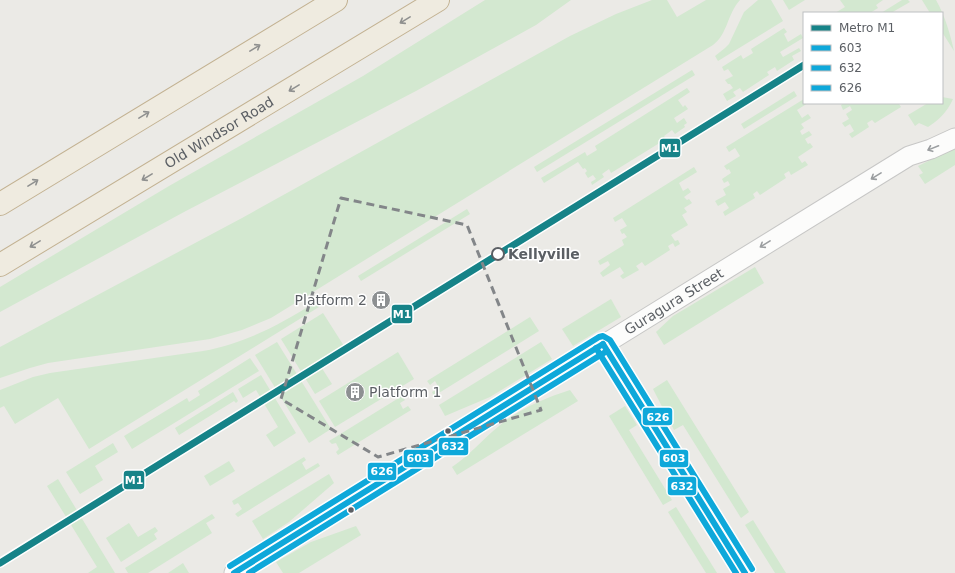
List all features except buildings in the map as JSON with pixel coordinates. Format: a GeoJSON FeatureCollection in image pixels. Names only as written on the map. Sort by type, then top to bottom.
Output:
{"type":"FeatureCollection","features":[{"type":"Feature","properties":{"kind":"highway"},"geometry":{"type":"LineString","coordinates":[[0,204],[336,0]]}},
{"type":"Feature","properties":{"kind":"highway","name":"Old Windsor Road"},"geometry":{"type":"LineString","coordinates":[[0,265],[438,0]]}},
{"type":"Feature","properties":{"kind":"street","name":"Guragura Street"},"geometry":{"type":"LineString","coordinates":[[234,573],[909,156],[931,150],[955,138]]}},
{"type":"Feature","properties":{"kind":"street"},"geometry":{"type":"LineString","coordinates":[[603,344],[745,573]]}},
{"type":"Feature","properties":{"kind":"highlighted area"},"geometry":{"type":"Polygon","coordinates":[[[341,198],[467,225],[541,410],[378,457],[281,399],[341,198]]]}},
{"type":"Feature","properties":{"kind":"green space"},"geometry":{"type":"Polygon","coordinates":[[[485,0],[571,0],[536,25],[416,91],[184,212],[0,312],[0,287],[169,186],[363,76],[485,0]]]}},
{"type":"Feature","properties":{"kind":"green space"},"geometry":{"type":"Polygon","coordinates":[[[652,0],[667,0],[677,17],[706,0],[740,0],[732,11],[722,35],[713,45],[271,318],[242,330],[210,339],[48,363],[0,378],[0,347],[242,218],[570,36],[616,14],[652,0]]]}},
{"type":"Feature","properties":{"kind":"green space"},"geometry":{"type":"Polygon","coordinates":[[[758,0],[771,0],[783,21],[718,61],[715,56],[729,44],[744,12],[758,0]]]}},
{"type":"Feature","properties":{"kind":"green space"},"geometry":{"type":"Polygon","coordinates":[[[783,0],[805,0],[789,10],[783,0]]]}},
{"type":"Feature","properties":{"kind":"green space"},"geometry":{"type":"Polygon","coordinates":[[[840,0],[883,0],[876,5],[878,8],[872,12],[837,12],[845,7],[840,0]]]}},
{"type":"Feature","properties":{"kind":"green space"},"geometry":{"type":"Polygon","coordinates":[[[902,0],[908,0],[910,2],[893,12],[883,12],[902,0]]]}},
{"type":"Feature","properties":{"kind":"green space"},"geometry":{"type":"Polygon","coordinates":[[[922,0],[936,0],[942,12],[929,12],[922,0]]]}},
{"type":"Feature","properties":{"kind":"green space"},"geometry":{"type":"Polygon","coordinates":[[[943,15],[951,38],[954,51],[943,34],[943,15]]]}},
{"type":"Feature","properties":{"kind":"green space"},"geometry":{"type":"Polygon","coordinates":[[[784,28],[787,32],[784,34],[788,42],[801,34],[803,38],[780,52],[783,57],[799,48],[801,51],[792,56],[794,60],[777,71],[775,67],[767,72],[769,75],[743,92],[740,88],[733,92],[736,96],[727,101],[723,94],[733,88],[725,80],[733,76],[728,69],[724,71],[722,67],[741,55],[743,59],[753,53],[751,49],[784,28]]]}},
{"type":"Feature","properties":{"kind":"green space"},"geometry":{"type":"Polygon","coordinates":[[[692,70],[695,75],[537,172],[534,167],[692,70]]]}},
{"type":"Feature","properties":{"kind":"green space"},"geometry":{"type":"Polygon","coordinates":[[[783,74],[786,78],[733,111],[730,106],[783,74]]]}},
{"type":"Feature","properties":{"kind":"green space"},"geometry":{"type":"Polygon","coordinates":[[[687,88],[690,92],[678,100],[683,107],[685,105],[688,109],[674,118],[677,123],[684,118],[687,123],[684,125],[685,127],[675,134],[672,130],[664,136],[666,139],[611,173],[609,169],[602,174],[604,177],[592,185],[591,182],[596,179],[593,175],[588,178],[585,173],[587,171],[585,168],[583,169],[578,162],[544,183],[541,178],[585,152],[587,156],[597,150],[595,146],[687,88]]]}},
{"type":"Feature","properties":{"kind":"green space"},"geometry":{"type":"Polygon","coordinates":[[[794,91],[797,96],[744,129],[741,124],[794,91]]]}},
{"type":"Feature","properties":{"kind":"green space"},"geometry":{"type":"Polygon","coordinates":[[[943,97],[953,99],[948,108],[936,122],[928,127],[919,123],[915,126],[908,115],[926,104],[943,104],[943,97]]]}},
{"type":"Feature","properties":{"kind":"green space"},"geometry":{"type":"Polygon","coordinates":[[[803,100],[803,104],[806,104],[797,110],[802,118],[808,114],[811,118],[801,124],[804,128],[800,131],[802,135],[809,131],[812,135],[805,139],[808,144],[810,143],[813,147],[798,157],[802,163],[805,161],[808,165],[791,175],[789,171],[784,174],[786,178],[760,195],[757,191],[753,194],[755,198],[725,216],[723,212],[729,208],[725,202],[718,206],[715,201],[726,195],[723,189],[730,185],[728,181],[724,183],[722,179],[731,173],[729,169],[727,170],[724,166],[740,156],[735,148],[729,152],[726,147],[803,100]]]}},
{"type":"Feature","properties":{"kind":"green space"},"geometry":{"type":"Polygon","coordinates":[[[899,104],[901,107],[875,123],[872,120],[867,123],[869,127],[852,138],[849,134],[854,131],[850,124],[845,127],[842,123],[849,119],[846,114],[852,110],[850,106],[843,110],[841,105],[899,104]]]}},
{"type":"Feature","properties":{"kind":"green space"},"geometry":{"type":"Polygon","coordinates":[[[955,148],[955,165],[925,184],[919,175],[923,173],[918,166],[955,148]]]}},
{"type":"Feature","properties":{"kind":"green space"},"geometry":{"type":"Polygon","coordinates":[[[694,167],[697,172],[679,183],[683,191],[688,188],[691,192],[684,197],[687,200],[689,199],[692,203],[684,208],[687,212],[682,215],[688,225],[671,235],[675,241],[678,240],[680,244],[675,247],[673,243],[668,246],[670,250],[645,266],[642,262],[636,266],[639,270],[623,279],[620,276],[624,273],[620,267],[603,277],[600,273],[610,265],[608,261],[600,265],[598,261],[624,245],[622,240],[627,237],[624,233],[622,234],[620,230],[627,226],[622,218],[615,222],[613,218],[694,167]]]}},
{"type":"Feature","properties":{"kind":"green space"},"geometry":{"type":"Polygon","coordinates":[[[467,209],[470,214],[361,281],[358,276],[467,209]]]}},
{"type":"Feature","properties":{"kind":"green space"},"geometry":{"type":"Polygon","coordinates":[[[755,267],[764,283],[664,345],[656,332],[673,316],[755,267]]]}},
{"type":"Feature","properties":{"kind":"green space"},"geometry":{"type":"Polygon","coordinates":[[[611,299],[621,317],[573,346],[562,329],[611,299]]]}},
{"type":"Feature","properties":{"kind":"green space"},"geometry":{"type":"Polygon","coordinates":[[[316,302],[319,307],[89,449],[58,398],[15,424],[4,406],[0,408],[0,390],[33,377],[50,373],[219,348],[248,338],[275,326],[316,302]]]}},
{"type":"Feature","properties":{"kind":"green space"},"geometry":{"type":"Polygon","coordinates":[[[323,313],[344,346],[318,362],[332,384],[315,394],[281,339],[323,313]]]}},
{"type":"Feature","properties":{"kind":"green space"},"geometry":{"type":"Polygon","coordinates":[[[530,317],[539,331],[434,396],[432,392],[439,388],[435,381],[430,385],[427,381],[530,317]]]}},
{"type":"Feature","properties":{"kind":"green space"},"geometry":{"type":"Polygon","coordinates":[[[277,342],[331,429],[309,443],[255,355],[277,342]]]}},
{"type":"Feature","properties":{"kind":"green space"},"geometry":{"type":"Polygon","coordinates":[[[541,342],[552,359],[490,397],[445,416],[439,405],[541,342]]]}},
{"type":"Feature","properties":{"kind":"green space"},"geometry":{"type":"Polygon","coordinates":[[[398,352],[414,379],[335,427],[319,401],[398,352]]]}},
{"type":"Feature","properties":{"kind":"green space"},"geometry":{"type":"Polygon","coordinates":[[[250,358],[259,371],[132,449],[124,436],[187,398],[189,402],[200,395],[198,391],[250,358]]]}},
{"type":"Feature","properties":{"kind":"green space"},"geometry":{"type":"Polygon","coordinates":[[[261,375],[296,433],[274,447],[266,435],[278,427],[256,390],[243,398],[238,389],[261,375]]]}},
{"type":"Feature","properties":{"kind":"green space"},"geometry":{"type":"Polygon","coordinates":[[[667,380],[749,512],[741,518],[683,425],[674,430],[653,389],[667,380]]]}},
{"type":"Feature","properties":{"kind":"green space"},"geometry":{"type":"Polygon","coordinates":[[[570,390],[578,401],[457,475],[452,467],[507,420],[533,405],[570,390]]]}},
{"type":"Feature","properties":{"kind":"green space"},"geometry":{"type":"Polygon","coordinates":[[[233,392],[238,401],[236,403],[234,401],[179,435],[175,428],[233,392]]]}},
{"type":"Feature","properties":{"kind":"green space"},"geometry":{"type":"Polygon","coordinates":[[[402,396],[405,400],[400,403],[403,409],[408,406],[411,410],[338,455],[336,452],[339,449],[336,443],[332,444],[329,441],[402,396]]]}},
{"type":"Feature","properties":{"kind":"green space"},"geometry":{"type":"Polygon","coordinates":[[[625,406],[637,425],[629,430],[672,500],[663,505],[609,416],[625,406]]]}},
{"type":"Feature","properties":{"kind":"green space"},"geometry":{"type":"Polygon","coordinates":[[[113,443],[118,452],[95,466],[103,480],[80,494],[66,472],[113,443]]]}},
{"type":"Feature","properties":{"kind":"green space"},"geometry":{"type":"Polygon","coordinates":[[[304,457],[306,460],[302,463],[306,470],[318,463],[320,466],[238,517],[235,514],[242,509],[238,503],[234,505],[232,501],[304,457]]]}},
{"type":"Feature","properties":{"kind":"green space"},"geometry":{"type":"Polygon","coordinates":[[[229,461],[235,471],[210,486],[204,476],[229,461]]]}},
{"type":"Feature","properties":{"kind":"green space"},"geometry":{"type":"Polygon","coordinates":[[[329,474],[334,483],[289,522],[263,539],[252,521],[329,474]]]}},
{"type":"Feature","properties":{"kind":"green space"},"geometry":{"type":"Polygon","coordinates":[[[58,479],[115,573],[88,573],[97,567],[47,486],[58,479]]]}},
{"type":"Feature","properties":{"kind":"green space"},"geometry":{"type":"Polygon","coordinates":[[[676,507],[717,573],[706,573],[668,512],[676,507]]]}},
{"type":"Feature","properties":{"kind":"green space"},"geometry":{"type":"Polygon","coordinates":[[[212,514],[215,518],[206,523],[212,533],[148,573],[128,573],[125,568],[212,514]]]}},
{"type":"Feature","properties":{"kind":"green space"},"geometry":{"type":"Polygon","coordinates":[[[753,520],[786,573],[775,573],[745,525],[753,520]]]}},
{"type":"Feature","properties":{"kind":"green space"},"geometry":{"type":"Polygon","coordinates":[[[129,523],[138,537],[155,527],[158,531],[154,534],[157,539],[121,562],[106,538],[129,523]]]}},
{"type":"Feature","properties":{"kind":"green space"},"geometry":{"type":"Polygon","coordinates":[[[356,526],[361,535],[299,573],[283,573],[276,562],[311,542],[356,526]]]}},
{"type":"Feature","properties":{"kind":"green space"},"geometry":{"type":"Polygon","coordinates":[[[183,563],[189,573],[168,573],[183,563]]]}},
{"type":"Feature","properties":{"kind":"metro line","name":"M1"},"geometry":{"type":"LineString","coordinates":[[0,563],[803,66]]}},
{"type":"Feature","properties":{"kind":"transit line","name":"626"},"geometry":{"type":"LineString","coordinates":[[230,566],[599,337],[603,336],[610,340],[752,569]]}},
{"type":"Feature","properties":{"kind":"transit line","name":"603"},"geometry":{"type":"LineString","coordinates":[[603,344],[745,573]]}},
{"type":"Feature","properties":{"kind":"transit line","name":"603"},"geometry":{"type":"LineString","coordinates":[[234,573],[603,344]]}},
{"type":"Feature","properties":{"kind":"transit line","name":"632"},"geometry":{"type":"LineString","coordinates":[[596,348],[736,573]]}},
{"type":"Feature","properties":{"kind":"transit line","name":"632"},"geometry":{"type":"LineString","coordinates":[[249,573],[607,351]]}},
{"type":"Feature","properties":{"kind":"place","name":"Kellyville"},"geometry":{"type":"Point","coordinates":[498,254]}},
{"type":"Feature","properties":{"kind":"place","name":"Platform 2"},"geometry":{"type":"Point","coordinates":[381,300]}},
{"type":"Feature","properties":{"kind":"place","name":"Platform 1"},"geometry":{"type":"Point","coordinates":[355,392]}}]}
